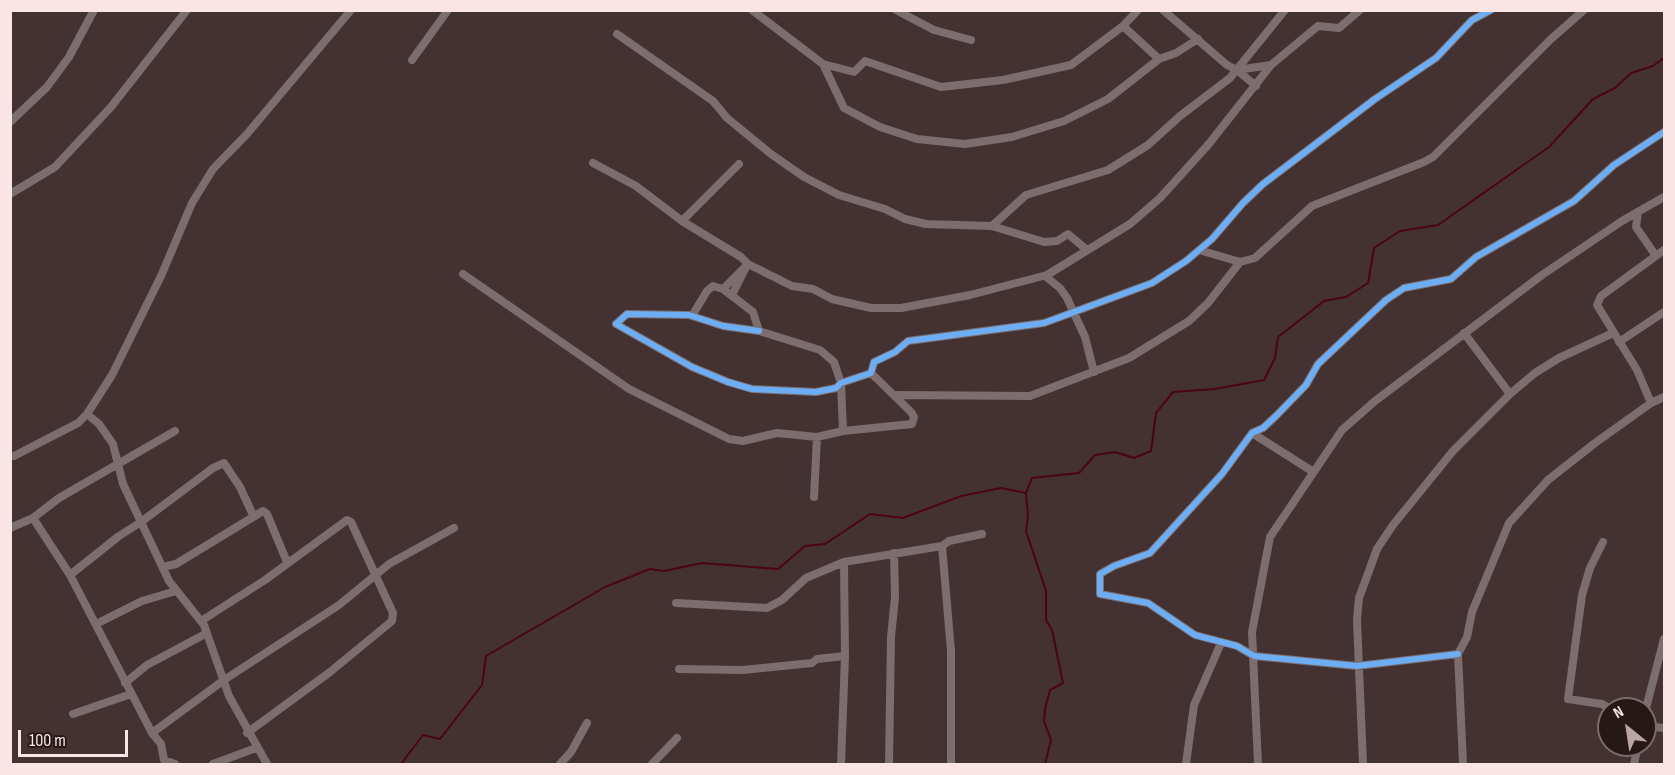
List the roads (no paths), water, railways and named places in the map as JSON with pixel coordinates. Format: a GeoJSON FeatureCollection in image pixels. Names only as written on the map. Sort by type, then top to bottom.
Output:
{"type":"FeatureCollection","features":[{"type":"Feature","properties":{"kind":"street"},"geometry":{"type":"LineString","coordinates":[[10,122],[46,87],[69,57],[94,10]]}},
{"type":"Feature","properties":{"kind":"street"},"geometry":{"type":"LineString","coordinates":[[10,194],[55,167],[111,107],[187,10]]}},
{"type":"Feature","properties":{"kind":"street"},"geometry":{"type":"LineString","coordinates":[[14,456],[78,423],[87,414],[112,375],[161,276],[192,203],[213,169],[247,134],[351,10]]}},
{"type":"Feature","properties":{"kind":"street"},"geometry":{"type":"LineString","coordinates":[[412,60],[448,10]]}},
{"type":"Feature","properties":{"kind":"street"},"geometry":{"type":"LineString","coordinates":[[752,10],[823,64],[854,72],[865,61],[941,87],[976,83],[1071,65],[1123,26],[1137,11]]}},
{"type":"Feature","properties":{"kind":"street"},"geometry":{"type":"LineString","coordinates":[[896,10],[934,30],[971,40]]}},
{"type":"Feature","properties":{"kind":"street"},"geometry":{"type":"LineString","coordinates":[[1163,10],[1222,62],[1237,70],[1256,86]]}},
{"type":"Feature","properties":{"kind":"street"},"geometry":{"type":"LineString","coordinates":[[992,226],[1026,195],[1086,177],[1119,164],[1148,145],[1180,116],[1215,91],[1237,70],[1285,10]]}},
{"type":"Feature","properties":{"kind":"street"},"geometry":{"type":"LineString","coordinates":[[593,163],[636,186],[682,221],[741,257],[748,264],[792,286],[871,308],[901,308],[970,295],[1046,276],[1120,232],[1146,212],[1208,146],[1271,65],[1318,26],[1339,28],[1360,10]]}},
{"type":"Feature","properties":{"kind":"street"},"geometry":{"type":"LineString","coordinates":[[871,373],[874,362],[895,352],[908,341],[1044,323],[1152,283],[1199,250],[1263,184],[1398,83],[1436,58],[1472,20],[1491,10]]}},
{"type":"Feature","properties":{"kind":"street"},"geometry":{"type":"LineString","coordinates":[[1199,250],[1240,262],[1255,258],[1312,206],[1390,178],[1433,157],[1551,39],[1584,10]]}},
{"type":"Feature","properties":{"kind":"street"},"geometry":{"type":"LineString","coordinates":[[1123,26],[1159,59]]}},
{"type":"Feature","properties":{"kind":"street"},"geometry":{"type":"LineString","coordinates":[[617,34],[713,102],[727,118],[771,154],[804,177],[839,195],[885,208],[914,222],[992,226],[1044,242],[1057,241],[1068,234],[1087,250]]}},
{"type":"Feature","properties":{"kind":"street"},"geometry":{"type":"LineString","coordinates":[[823,64],[843,108],[880,127],[917,139],[965,144],[1012,137],[1046,128],[1072,117],[1108,99],[1159,59],[1186,48],[1198,39]]}},
{"type":"Feature","properties":{"kind":"street"},"geometry":{"type":"LineString","coordinates":[[1237,70],[1271,65]]}},
{"type":"Feature","properties":{"kind":"street"},"geometry":{"type":"LineString","coordinates":[[1458,654],[1357,666],[1254,656],[1237,646],[1195,634],[1148,603],[1111,598],[1100,594],[1100,574],[1114,566],[1148,556],[1222,474],[1252,433],[1263,428],[1276,416],[1306,385],[1318,364],[1386,300],[1404,288],[1450,279],[1476,257],[1574,201],[1614,165],[1665,132]]}},
{"type":"Feature","properties":{"kind":"street"},"geometry":{"type":"LineString","coordinates":[[682,221],[740,164]]}},
{"type":"Feature","properties":{"kind":"street"},"geometry":{"type":"LineString","coordinates":[[1258,765],[1252,632],[1270,537],[1312,471],[1342,430],[1375,401],[1542,275],[1665,197]]}},
{"type":"Feature","properties":{"kind":"street"},"geometry":{"type":"LineString","coordinates":[[1638,212],[1636,228],[1656,256]]}},
{"type":"Feature","properties":{"kind":"street"},"geometry":{"type":"LineString","coordinates":[[1651,403],[1637,370],[1597,304],[1598,299],[1665,250]]}},
{"type":"Feature","properties":{"kind":"street"},"geometry":{"type":"LineString","coordinates":[[897,395],[1030,396],[1094,372],[1129,358],[1189,321],[1208,303],[1240,262]]}},
{"type":"Feature","properties":{"kind":"street"},"geometry":{"type":"LineString","coordinates":[[723,289],[748,264]]}},
{"type":"Feature","properties":{"kind":"street"},"geometry":{"type":"LineString","coordinates":[[732,295],[748,264]]}},
{"type":"Feature","properties":{"kind":"street"},"geometry":{"type":"LineString","coordinates":[[463,274],[629,389],[729,439],[744,441],[777,433],[817,437],[843,431],[912,424],[914,417],[897,395],[871,373]]}},
{"type":"Feature","properties":{"kind":"street"},"geometry":{"type":"LineString","coordinates":[[1046,276],[1063,292],[1074,312],[1094,372]]}},
{"type":"Feature","properties":{"kind":"street"},"geometry":{"type":"LineString","coordinates":[[692,316],[707,291],[713,286],[723,289],[753,312],[759,331]]}},
{"type":"Feature","properties":{"kind":"street"},"geometry":{"type":"LineString","coordinates":[[1619,342],[1665,312]]}},
{"type":"Feature","properties":{"kind":"street"},"geometry":{"type":"LineString","coordinates":[[843,431],[841,383],[834,362],[820,350],[759,331],[723,326],[692,316],[627,314],[615,324],[692,367],[752,389],[816,392],[836,387],[841,383],[871,373]]}},
{"type":"Feature","properties":{"kind":"street"},"geometry":{"type":"LineString","coordinates":[[1464,333],[1510,394]]}},
{"type":"Feature","properties":{"kind":"street"},"geometry":{"type":"LineString","coordinates":[[1363,765],[1356,633],[1359,598],[1377,549],[1393,525],[1453,451],[1510,394],[1535,373],[1559,358],[1614,333]]}},
{"type":"Feature","properties":{"kind":"street"},"geometry":{"type":"LineString","coordinates":[[1463,765],[1458,654],[1467,637],[1472,612],[1499,542],[1518,511],[1548,480],[1651,403],[1665,397]]}},
{"type":"Feature","properties":{"kind":"street"},"geometry":{"type":"LineString","coordinates":[[87,414],[108,434],[141,522],[176,591],[201,621],[247,733],[267,765]]}},
{"type":"Feature","properties":{"kind":"street"},"geometry":{"type":"LineString","coordinates":[[10,528],[33,518],[59,498],[117,463],[150,448],[175,431]]}},
{"type":"Feature","properties":{"kind":"street"},"geometry":{"type":"LineString","coordinates":[[1252,433],[1312,471]]}},
{"type":"Feature","properties":{"kind":"street"},"geometry":{"type":"LineString","coordinates":[[814,497],[817,437]]}},
{"type":"Feature","properties":{"kind":"street"},"geometry":{"type":"LineString","coordinates":[[70,575],[119,536],[213,468],[224,463],[240,487],[253,515]]}},
{"type":"Feature","properties":{"kind":"street"},"geometry":{"type":"LineString","coordinates":[[163,567],[176,564],[263,511],[267,514],[287,562]]}},
{"type":"Feature","properties":{"kind":"street"},"geometry":{"type":"LineString","coordinates":[[33,518],[70,575],[125,683],[160,744],[164,760],[176,765]]}},
{"type":"Feature","properties":{"kind":"street"},"geometry":{"type":"LineString","coordinates":[[201,621],[265,580],[346,520],[351,522],[393,613],[392,621],[330,672],[247,733]]}},
{"type":"Feature","properties":{"kind":"street"},"geometry":{"type":"LineString","coordinates":[[152,733],[224,680],[339,604],[376,574],[454,528]]}},
{"type":"Feature","properties":{"kind":"street"},"geometry":{"type":"LineString","coordinates":[[676,603],[767,608],[782,600],[806,578],[844,562],[942,546],[949,541],[982,534]]}},
{"type":"Feature","properties":{"kind":"street"},"geometry":{"type":"LineString","coordinates":[[1597,703],[1568,699],[1582,595],[1590,568],[1604,542]]}},
{"type":"Feature","properties":{"kind":"street"},"geometry":{"type":"LineString","coordinates":[[942,546],[951,651],[951,765]]}},
{"type":"Feature","properties":{"kind":"street"},"geometry":{"type":"LineString","coordinates":[[888,765],[891,637],[895,597],[894,553]]}},
{"type":"Feature","properties":{"kind":"street"},"geometry":{"type":"LineString","coordinates":[[841,765],[845,656],[844,562]]}},
{"type":"Feature","properties":{"kind":"street"},"geometry":{"type":"LineString","coordinates":[[96,624],[142,601],[176,591]]}},
{"type":"Feature","properties":{"kind":"street"},"geometry":{"type":"LineString","coordinates":[[125,683],[147,665],[207,633]]}},
{"type":"Feature","properties":{"kind":"street"},"geometry":{"type":"LineString","coordinates":[[1649,697],[1665,639]]}},
{"type":"Feature","properties":{"kind":"street"},"geometry":{"type":"LineString","coordinates":[[1186,765],[1194,705],[1221,643]]}},
{"type":"Feature","properties":{"kind":"street"},"geometry":{"type":"LineString","coordinates":[[679,669],[743,670],[812,663],[818,659],[845,656]]}},
{"type":"Feature","properties":{"kind":"street"},"geometry":{"type":"LineString","coordinates":[[73,714],[131,694]]}},
{"type":"Feature","properties":{"kind":"street"},"geometry":{"type":"LineString","coordinates":[[560,765],[571,752],[587,723]]}},
{"type":"Feature","properties":{"kind":"street"},"geometry":{"type":"LineString","coordinates":[[652,765],[677,738]]}},
{"type":"Feature","properties":{"kind":"street"},"geometry":{"type":"LineString","coordinates":[[213,765],[256,748]]}},
{"type":"Feature","properties":{"kind":"waterway"},"geometry":{"type":"LineString","coordinates":[[401,764],[423,735],[440,739],[482,685],[486,656],[605,587],[650,569],[664,571],[702,563],[778,569],[805,546],[825,544],[870,514],[903,518],[961,496],[1001,488],[1026,493],[1032,478],[1079,473],[1095,455],[1115,452],[1134,458],[1151,451],[1156,413],[1173,392],[1215,389],[1264,380],[1275,358],[1278,337],[1324,301],[1346,297],[1368,283],[1374,248],[1400,231],[1438,225],[1549,147],[1593,99],[1615,88],[1631,73],[1653,66],[1664,58]]}},
{"type":"Feature","properties":{"kind":"waterway"},"geometry":{"type":"LineString","coordinates":[[1026,493],[1028,517],[1026,531],[1046,591],[1046,620],[1052,630],[1063,683],[1050,690],[1045,709],[1044,721],[1051,740],[1045,764]]}}]}
